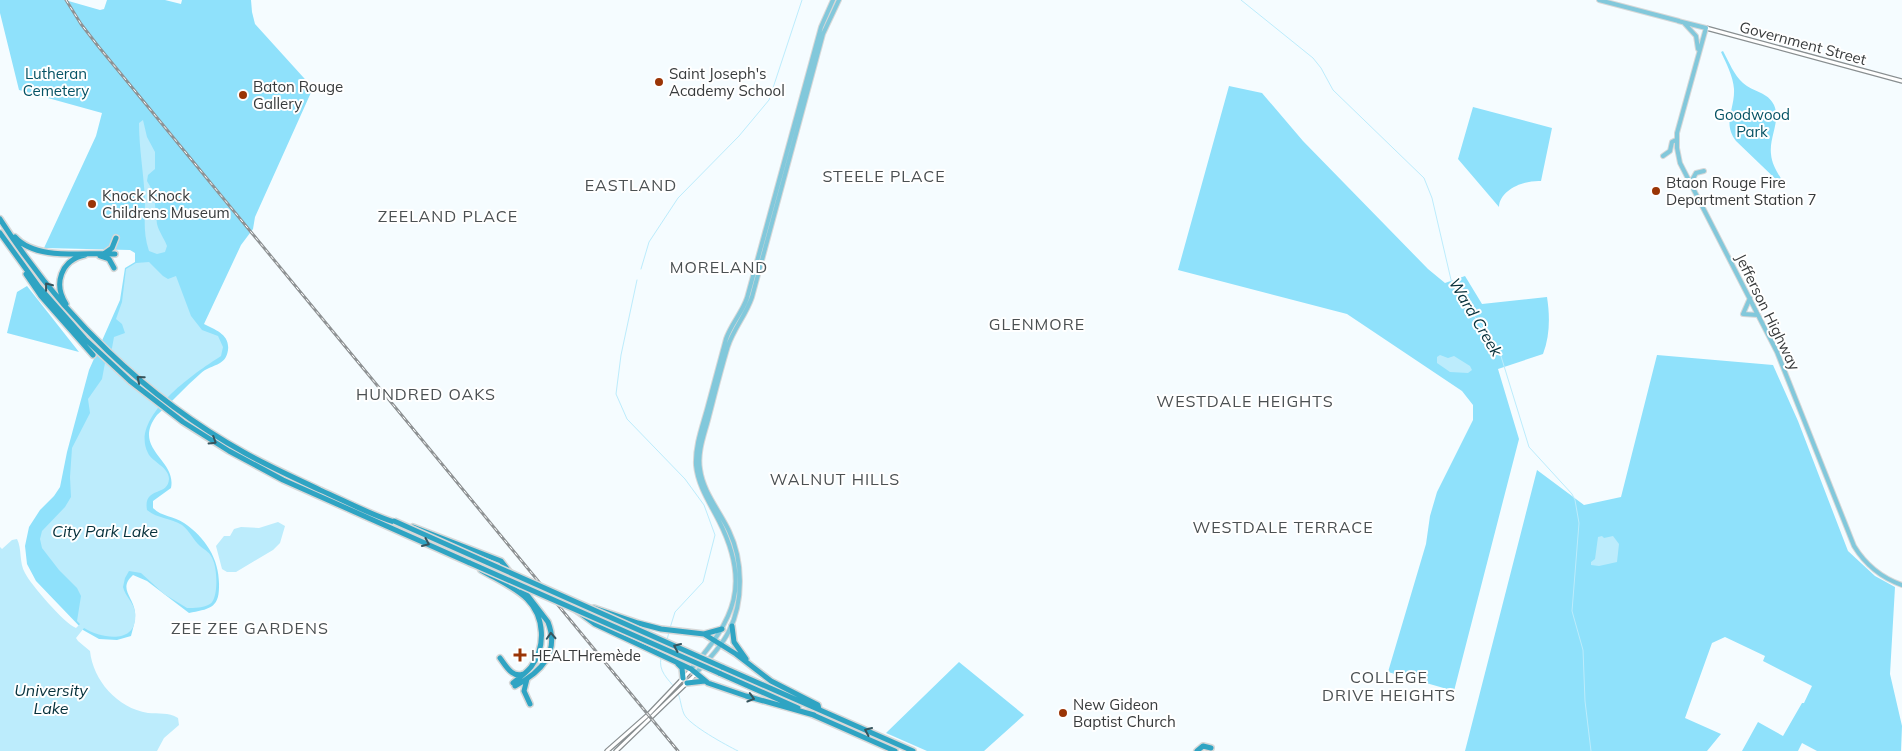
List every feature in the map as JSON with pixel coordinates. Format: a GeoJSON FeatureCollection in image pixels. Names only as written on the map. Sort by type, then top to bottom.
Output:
{"type":"FeatureCollection","features":[{"type":"Feature","properties":{"kind":"highway"},"geometry":{"type":"LineString","coordinates":[[0,219],[19,242],[34,250],[101,255],[110,259],[114,268]]}},
{"type":"Feature","properties":{"kind":"highway"},"geometry":{"type":"LineString","coordinates":[[0,219],[33,267],[93,336],[138,378],[178,409],[243,452],[280,472],[912,751]]}},
{"type":"Feature","properties":{"kind":"highway"},"geometry":{"type":"LineString","coordinates":[[0,233],[48,299],[88,342],[130,381],[172,414],[229,451],[283,480],[895,751]]}},
{"type":"Feature","properties":{"kind":"highway"},"geometry":{"type":"LineString","coordinates":[[101,255],[111,249],[116,238]]}},
{"type":"Feature","properties":{"kind":"highway"},"geometry":{"type":"LineString","coordinates":[[80,322],[61,294],[60,277],[65,266],[72,260],[84,256],[115,255]]}},
{"type":"Feature","properties":{"kind":"highway"},"geometry":{"type":"LineString","coordinates":[[24,266],[26,274],[37,291],[94,355]]}},
{"type":"Feature","properties":{"kind":"highway"},"geometry":{"type":"LineString","coordinates":[[394,522],[499,560],[507,567],[542,612],[552,630],[552,642],[547,659],[541,668],[514,684]]}},
{"type":"Feature","properties":{"kind":"highway"},"geometry":{"type":"LineString","coordinates":[[470,563],[522,595],[536,612],[541,625],[541,644],[525,677],[524,691],[530,704]]}},
{"type":"Feature","properties":{"kind":"highway"},"geometry":{"type":"LineString","coordinates":[[557,594],[638,623],[704,634],[772,681],[818,706],[819,710]]}},
{"type":"Feature","properties":{"kind":"highway"},"geometry":{"type":"LineString","coordinates":[[574,608],[595,624],[691,669],[705,681]]}},
{"type":"Feature","properties":{"kind":"highway"},"geometry":{"type":"LineString","coordinates":[[732,626],[735,645],[749,664]]}},
{"type":"Feature","properties":{"kind":"highway"},"geometry":{"type":"LineString","coordinates":[[704,634],[722,629]]}},
{"type":"Feature","properties":{"kind":"highway"},"geometry":{"type":"LineString","coordinates":[[500,658],[513,674],[525,677]]}},
{"type":"Feature","properties":{"kind":"highway"},"geometry":{"type":"LineString","coordinates":[[678,663],[682,668],[681,680]]}},
{"type":"Feature","properties":{"kind":"highway"},"geometry":{"type":"LineString","coordinates":[[684,685],[698,680],[705,681],[746,696],[814,715]]}},
{"type":"Feature","properties":{"kind":"highway"},"geometry":{"type":"LineString","coordinates":[[1197,751],[1203,746],[1211,748]]}},
{"type":"Feature","properties":{"kind":"main road"},"geometry":{"type":"LineString","coordinates":[[607,751],[646,717],[691,669],[722,629],[735,599],[735,568],[729,542],[700,482],[697,468],[697,449],[726,339],[746,300],[821,27],[833,0]]}},
{"type":"Feature","properties":{"kind":"main road"},"geometry":{"type":"LineString","coordinates":[[616,751],[696,674],[721,644],[732,626],[739,587],[737,557],[729,531],[704,484],[699,465],[701,448],[732,334],[747,310],[752,297],[824,28],[839,0]]}},
{"type":"Feature","properties":{"kind":"main road","name":"Government Street"},"geometry":{"type":"LineString","coordinates":[[1599,0],[1902,81]]}},
{"type":"Feature","properties":{"kind":"main road","name":"Government Street"},"geometry":{"type":"LineString","coordinates":[[1678,21],[1698,26]]}},
{"type":"Feature","properties":{"kind":"main road"},"geometry":{"type":"LineString","coordinates":[[1685,24],[1696,36],[1699,51]]}},
{"type":"Feature","properties":{"kind":"main road","name":"Jefferson Highway"},"geometry":{"type":"LineString","coordinates":[[1706,28],[1679,125],[1676,140],[1679,159],[1690,184],[1750,298],[1784,370],[1854,546],[1876,572],[1902,585]]}},
{"type":"Feature","properties":{"kind":"main road"},"geometry":{"type":"LineString","coordinates":[[1663,156],[1670,151],[1672,142],[1676,140]]}},
{"type":"Feature","properties":{"kind":"main road"},"geometry":{"type":"LineString","coordinates":[[1690,184],[1696,173],[1704,171]]}},
{"type":"Feature","properties":{"kind":"main road"},"geometry":{"type":"LineString","coordinates":[[1750,298],[1743,314],[1758,315]]}},
{"type":"Feature","properties":{"kind":"green space","name":"Lutheran Cemetery"},"geometry":{"type":"Polygon","coordinates":[[[0,0],[65,0],[100,10],[104,9],[107,0],[165,0],[181,4],[182,0],[251,0],[255,24],[313,88],[255,217],[253,229],[241,245],[204,324],[217,331],[227,340],[228,350],[226,356],[222,362],[205,370],[194,379],[157,415],[150,427],[149,437],[152,445],[168,469],[171,478],[171,488],[153,501],[153,508],[184,523],[199,536],[210,550],[219,577],[217,600],[215,604],[207,609],[189,613],[147,581],[133,575],[127,584],[128,593],[135,612],[131,636],[117,640],[99,639],[83,630],[36,581],[27,564],[25,546],[29,527],[40,510],[60,487],[67,452],[89,370],[120,300],[125,268],[135,262],[135,253],[130,250],[44,248],[96,136],[102,113],[19,90],[0,13],[0,0]]]}},
{"type":"Feature","properties":{"kind":"green space","name":"Goodwood Park"},"geometry":{"type":"Polygon","coordinates":[[[1723,51],[1740,80],[1768,97],[1774,105],[1776,123],[1771,154],[1774,166],[1785,188],[1736,141],[1732,134],[1729,122],[1734,89],[1731,74],[1721,52],[1723,51]]]}},
{"type":"Feature","properties":{"kind":"green space"},"geometry":{"type":"Polygon","coordinates":[[[1229,86],[1262,93],[1303,141],[1428,269],[1445,283],[1465,276],[1482,304],[1547,297],[1549,326],[1543,354],[1498,369],[1519,439],[1454,691],[1388,672],[1426,544],[1430,516],[1437,492],[1473,420],[1473,405],[1462,391],[1347,314],[1178,270],[1229,86]]]}},
{"type":"Feature","properties":{"kind":"green space"},"geometry":{"type":"Polygon","coordinates":[[[1473,107],[1552,128],[1541,181],[1528,182],[1514,187],[1504,195],[1499,207],[1458,159],[1473,107]]]}},
{"type":"Feature","properties":{"kind":"green space"},"geometry":{"type":"Polygon","coordinates":[[[27,286],[79,352],[7,333],[17,292],[27,286]]]}},
{"type":"Feature","properties":{"kind":"green space"},"geometry":{"type":"Polygon","coordinates":[[[1657,355],[1773,365],[1798,421],[1848,551],[1875,576],[1895,587],[1890,674],[1902,726],[1901,751],[1817,751],[1802,743],[1798,751],[1742,751],[1758,722],[1783,736],[1802,703],[1804,703],[1812,686],[1763,661],[1765,656],[1725,637],[1712,643],[1685,718],[1721,734],[1707,751],[1465,751],[1537,470],[1584,505],[1621,497],[1657,355]]]}},
{"type":"Feature","properties":{"kind":"green space"},"geometry":{"type":"Polygon","coordinates":[[[959,662],[1024,715],[984,751],[927,751],[886,733],[959,662]]]}},
{"type":"Feature","properties":{"kind":"water"},"geometry":{"type":"Polygon","coordinates":[[[143,120],[147,137],[155,152],[155,169],[148,175],[147,181],[154,196],[157,224],[167,246],[165,252],[157,254],[149,251],[145,232],[145,201],[139,123],[143,120]]]}},
{"type":"Feature","properties":{"kind":"water","name":"City Park Lake"},"geometry":{"type":"Polygon","coordinates":[[[149,262],[168,279],[176,276],[191,316],[202,330],[218,336],[223,347],[221,356],[182,384],[156,411],[148,425],[145,439],[148,453],[166,471],[169,479],[168,485],[165,488],[152,494],[149,498],[147,510],[182,525],[198,544],[209,553],[215,569],[215,596],[208,605],[187,608],[164,594],[141,573],[129,571],[123,587],[135,612],[135,623],[131,630],[118,636],[109,636],[100,635],[84,628],[76,638],[90,651],[92,662],[101,682],[117,699],[137,710],[174,716],[178,718],[179,725],[164,738],[157,751],[0,751],[0,547],[2,549],[12,540],[17,539],[23,569],[28,579],[57,612],[76,628],[80,624],[77,621],[81,596],[77,588],[59,570],[42,548],[40,539],[42,531],[65,507],[71,497],[72,448],[90,413],[88,399],[102,379],[105,363],[112,348],[114,337],[125,333],[122,324],[116,319],[122,302],[126,269],[136,263],[149,262]]]}},
{"type":"Feature","properties":{"kind":"water"},"geometry":{"type":"Polygon","coordinates":[[[1440,355],[1448,358],[1454,356],[1470,366],[1472,370],[1468,373],[1450,372],[1437,363],[1437,357],[1440,355]]]}},
{"type":"Feature","properties":{"kind":"water"},"geometry":{"type":"Polygon","coordinates":[[[278,522],[285,526],[280,543],[273,550],[236,572],[227,572],[222,569],[216,546],[224,536],[230,536],[234,529],[241,527],[259,528],[278,522]]]}},
{"type":"Feature","properties":{"kind":"water"},"geometry":{"type":"Polygon","coordinates":[[[1602,536],[1604,538],[1613,536],[1619,544],[1617,562],[1599,566],[1591,565],[1591,562],[1595,559],[1598,537],[1602,536]]]}},
{"type":"Feature","properties":{"kind":"waterway"},"geometry":{"type":"LineString","coordinates":[[641,269],[649,242],[678,198],[739,136],[769,100],[802,0]]}},
{"type":"Feature","properties":{"kind":"waterway","name":"Ward Creek"},"geometry":{"type":"LineString","coordinates":[[1241,0],[1313,58],[1333,90],[1424,178],[1432,198],[1452,284],[1500,353],[1529,447],[1572,494],[1575,500],[1579,523],[1572,611],[1583,650],[1585,701],[1591,751]]}},
{"type":"Feature","properties":{"kind":"waterway"},"geometry":{"type":"LineString","coordinates":[[637,280],[621,355],[616,394],[627,419],[685,479],[704,505],[715,535],[703,582],[675,612],[670,628]]}},
{"type":"Feature","properties":{"kind":"waterway"},"geometry":{"type":"LineString","coordinates":[[667,640],[669,632]]}},
{"type":"Feature","properties":{"kind":"waterway"},"geometry":{"type":"LineString","coordinates":[[661,658],[662,671],[677,691],[687,719],[708,734],[738,751]]}},
{"type":"Feature","properties":{"kind":"railway"},"geometry":{"type":"LineString","coordinates":[[66,0],[98,46],[678,751]]}},
{"type":"Feature","properties":{"kind":"place","name":"Saint Joseph's Academy School"},"geometry":{"type":"Point","coordinates":[659,82]}},
{"type":"Feature","properties":{"kind":"place","name":"Baton Rouge Gallery"},"geometry":{"type":"Point","coordinates":[243,95]}},
{"type":"Feature","properties":{"kind":"place","name":"Btaon Rouge Fire Department Station 7"},"geometry":{"type":"Point","coordinates":[1656,191]}},
{"type":"Feature","properties":{"kind":"place","name":"Knock Knock Childrens Museum"},"geometry":{"type":"Point","coordinates":[92,204]}},
{"type":"Feature","properties":{"kind":"place","name":"HEALTHremède"},"geometry":{"type":"Point","coordinates":[520,655]}},
{"type":"Feature","properties":{"kind":"place","name":"New Gideon Baptist Church"},"geometry":{"type":"Point","coordinates":[1063,713]}},
{"type":"Feature","properties":{"kind":"district","name":"STEELE PLACE"},"geometry":{"type":"Point","coordinates":[884,176]}},
{"type":"Feature","properties":{"kind":"district","name":"EASTLAND"},"geometry":{"type":"Point","coordinates":[631,185]}},
{"type":"Feature","properties":{"kind":"district","name":"ZEELAND PLACE"},"geometry":{"type":"Point","coordinates":[448,216]}},
{"type":"Feature","properties":{"kind":"district","name":"MORELAND"},"geometry":{"type":"Point","coordinates":[719,267]}},
{"type":"Feature","properties":{"kind":"district","name":"GLENMORE"},"geometry":{"type":"Point","coordinates":[1037,324]}},
{"type":"Feature","properties":{"kind":"district","name":"HUNDRED OAKS"},"geometry":{"type":"Point","coordinates":[426,394]}},
{"type":"Feature","properties":{"kind":"district","name":"WESTDALE HEIGHTS"},"geometry":{"type":"Point","coordinates":[1245,401]}},
{"type":"Feature","properties":{"kind":"district","name":"WALNUT HILLS"},"geometry":{"type":"Point","coordinates":[835,479]}},
{"type":"Feature","properties":{"kind":"district","name":"WESTDALE TERRACE"},"geometry":{"type":"Point","coordinates":[1283,527]}},
{"type":"Feature","properties":{"kind":"district","name":"ZEE ZEE GARDENS"},"geometry":{"type":"Point","coordinates":[250,628]}},
{"type":"Feature","properties":{"kind":"district","name":"COLLEGE DRIVE HEIGHTS"},"geometry":{"type":"Point","coordinates":[1389,686]}},
{"type":"Feature","properties":{"kind":"water label","name":"University Lake"},"geometry":{"type":"Point","coordinates":[51,699]}}]}
